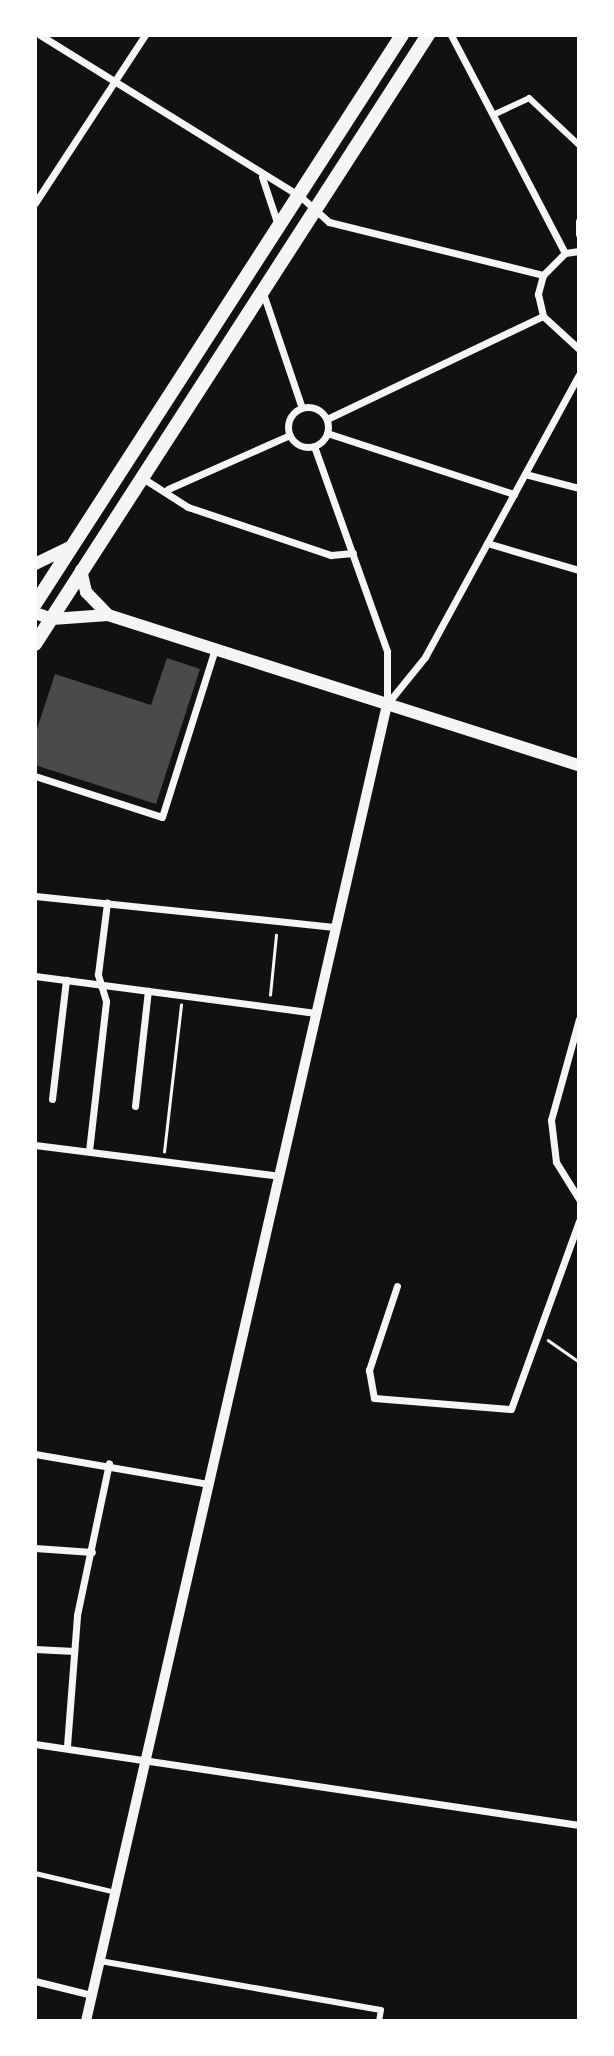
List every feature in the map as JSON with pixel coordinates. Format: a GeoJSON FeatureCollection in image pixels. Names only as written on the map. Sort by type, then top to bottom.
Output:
{"type":"FeatureCollection","features":[{"type":"Feature","properties":{"kind":"main road"},"geometry":{"type":"LineString","coordinates":[[35,604],[79,541],[402,35]]}},
{"type":"Feature","properties":{"kind":"main road"},"geometry":{"type":"LineString","coordinates":[[35,644],[428,35]]}},
{"type":"Feature","properties":{"kind":"main road"},"geometry":{"type":"LineString","coordinates":[[35,564],[79,541]]}},
{"type":"Feature","properties":{"kind":"main road"},"geometry":{"type":"LineString","coordinates":[[82,570],[86,592],[108,615]]}},
{"type":"Feature","properties":{"kind":"main road"},"geometry":{"type":"LineString","coordinates":[[35,613],[52,619],[108,615],[579,765]]}},
{"type":"Feature","properties":{"kind":"street"},"geometry":{"type":"LineString","coordinates":[[40,35],[262,177],[300,196],[315,211],[338,226],[543,275]]}},
{"type":"Feature","properties":{"kind":"street"},"geometry":{"type":"LineString","coordinates":[[35,203],[145,35]]}},
{"type":"Feature","properties":{"kind":"street"},"geometry":{"type":"LineString","coordinates":[[451,35],[565,253]]}},
{"type":"Feature","properties":{"kind":"street"},"geometry":{"type":"LineString","coordinates":[[493,115],[529,98],[579,145]]}},
{"type":"Feature","properties":{"kind":"street"},"geometry":{"type":"LineString","coordinates":[[262,177],[274,196],[277,231]]}},
{"type":"Feature","properties":{"kind":"street"},"geometry":{"type":"LineString","coordinates":[[579,221],[579,234]]}},
{"type":"Feature","properties":{"kind":"street"},"geometry":{"type":"LineString","coordinates":[[579,251],[565,253],[543,275],[542,316],[579,349]]}},
{"type":"Feature","properties":{"kind":"street"},"geometry":{"type":"LineString","coordinates":[[262,290],[302,408]]}},
{"type":"Feature","properties":{"kind":"street"},"geometry":{"type":"LineString","coordinates":[[327,419],[542,316]]}},
{"type":"Feature","properties":{"kind":"street"},"geometry":{"type":"LineString","coordinates":[[387,705],[425,657],[579,375]]}},
{"type":"Feature","properties":{"kind":"street"},"geometry":{"type":"LineString","coordinates":[[302,408],[313,408],[327,419],[327,433],[314,446],[302,446],[290,435],[289,422],[302,408]]}},
{"type":"Feature","properties":{"kind":"street"},"geometry":{"type":"LineString","coordinates":[[327,433],[514,494]]}},
{"type":"Feature","properties":{"kind":"street"},"geometry":{"type":"LineString","coordinates":[[168,489],[290,435]]}},
{"type":"Feature","properties":{"kind":"street"},"geometry":{"type":"LineString","coordinates":[[86,2021],[387,705],[387,650],[314,446]]}},
{"type":"Feature","properties":{"kind":"street"},"geometry":{"type":"LineString","coordinates":[[525,474],[579,488]]}},
{"type":"Feature","properties":{"kind":"street"},"geometry":{"type":"LineString","coordinates":[[141,477],[168,489],[188,507],[331,555],[353,553]]}},
{"type":"Feature","properties":{"kind":"street"},"geometry":{"type":"LineString","coordinates":[[487,543],[579,569]]}},
{"type":"Feature","properties":{"kind":"street"},"geometry":{"type":"LineString","coordinates":[[35,776],[162,817],[215,649]]}},
{"type":"Feature","properties":{"kind":"street"},"geometry":{"type":"LineString","coordinates":[[35,896],[336,927]]}},
{"type":"Feature","properties":{"kind":"street"},"geometry":{"type":"LineString","coordinates":[[89,1151],[106,1001],[101,985],[107,903]]}},
{"type":"Feature","properties":{"kind":"street"},"geometry":{"type":"LineString","coordinates":[[35,976],[316,1013]]}},
{"type":"Feature","properties":{"kind":"street"},"geometry":{"type":"LineString","coordinates":[[52,1099],[66,980]]}},
{"type":"Feature","properties":{"kind":"street"},"geometry":{"type":"LineString","coordinates":[[135,1105],[148,991]]}},
{"type":"Feature","properties":{"kind":"street"},"geometry":{"type":"LineString","coordinates":[[578,1024],[551,1120],[556,1162],[579,1199]]}},
{"type":"Feature","properties":{"kind":"street"},"geometry":{"type":"LineString","coordinates":[[35,1144],[279,1176]]}},
{"type":"Feature","properties":{"kind":"street"},"geometry":{"type":"LineString","coordinates":[[397,1286],[369,1370],[374,1398],[511,1409],[579,1221]]}},
{"type":"Feature","properties":{"kind":"street"},"geometry":{"type":"LineString","coordinates":[[35,1454],[108,1463],[209,1484]]}},
{"type":"Feature","properties":{"kind":"street"},"geometry":{"type":"LineString","coordinates":[[67,1746],[74,1651],[108,1463]]}},
{"type":"Feature","properties":{"kind":"street"},"geometry":{"type":"LineString","coordinates":[[35,1548],[92,1552]]}},
{"type":"Feature","properties":{"kind":"street"},"geometry":{"type":"LineString","coordinates":[[35,1649],[74,1651]]}},
{"type":"Feature","properties":{"kind":"street"},"geometry":{"type":"LineString","coordinates":[[35,1744],[67,1746],[579,1825]]}},
{"type":"Feature","properties":{"kind":"street"},"geometry":{"type":"LineString","coordinates":[[100,1961],[381,2010],[379,2021]]}},
{"type":"Feature","properties":{"kind":"street"},"geometry":{"type":"LineString","coordinates":[[35,1981],[92,1995]]}},
{"type":"Feature","properties":{"kind":"lane"},"geometry":{"type":"LineString","coordinates":[[35,1873],[117,1892]]}},
{"type":"Feature","properties":{"kind":"path"},"geometry":{"type":"LineString","coordinates":[[269,1006],[276,936]]}},
{"type":"Feature","properties":{"kind":"path"},"geometry":{"type":"LineString","coordinates":[[163,1160],[183,995]]}},
{"type":"Feature","properties":{"kind":"path"},"geometry":{"type":"LineString","coordinates":[[554,1343],[579,1362]]}},
{"type":"Feature","properties":{"kind":"building"},"geometry":{"type":"Polygon","coordinates":[[[167,658],[200,669],[156,804],[35,765],[35,735],[55,674],[151,705],[167,658]]]}}]}
